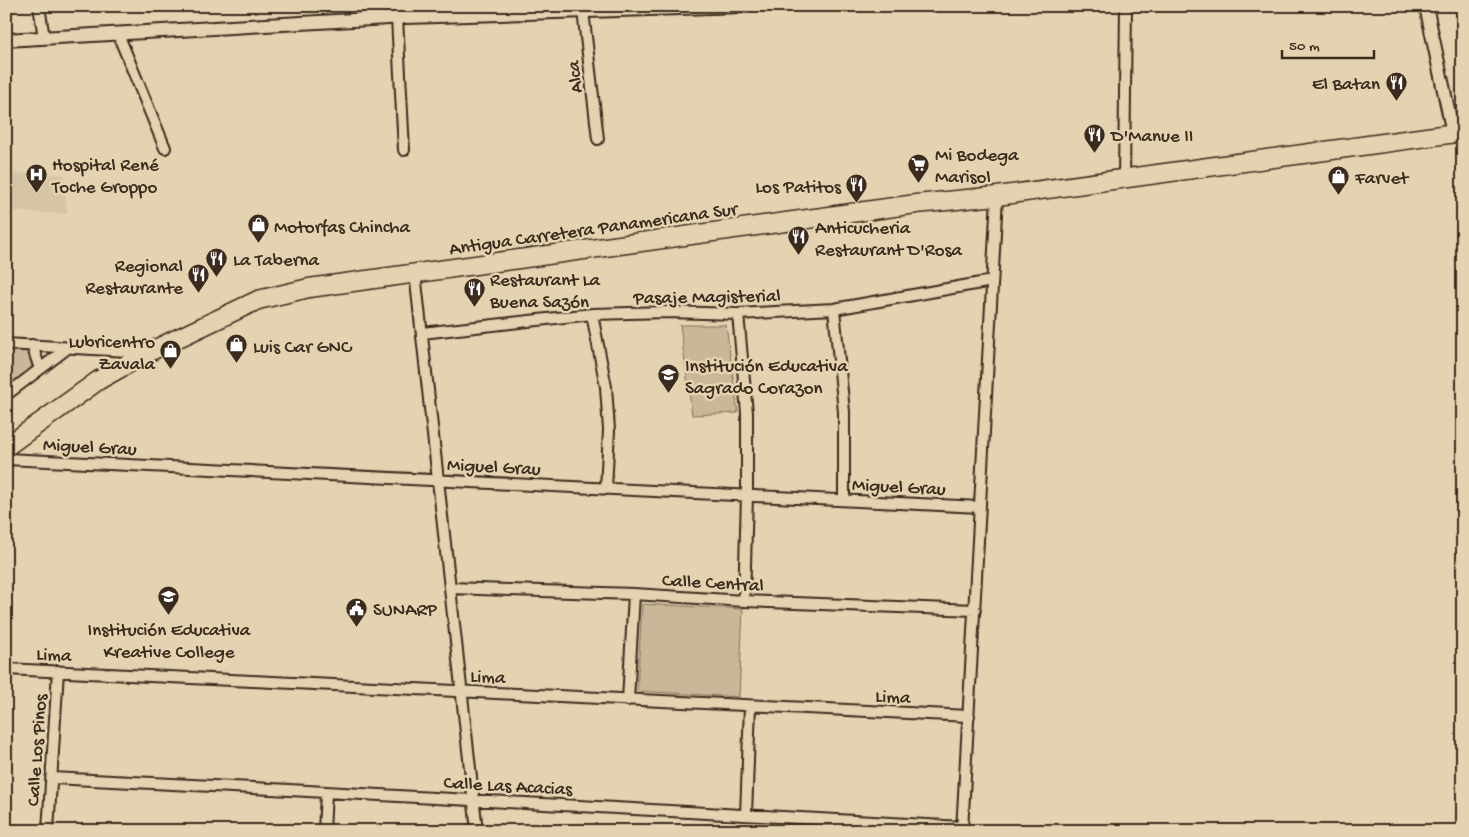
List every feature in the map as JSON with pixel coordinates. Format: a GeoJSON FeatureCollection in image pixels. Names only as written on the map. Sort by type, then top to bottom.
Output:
{"type":"FeatureCollection","features":[{"type":"Feature","properties":{"kind":"highway","name":"Antigua Carretera Panamericana Sur"},"geometry":{"type":"LineString","coordinates":[[6,447],[99,380],[149,352],[258,300],[309,288],[916,204],[997,196],[1458,133]]}},
{"type":"Feature","properties":{"kind":"street"},"geometry":{"type":"LineString","coordinates":[[39,6],[44,38]]}},
{"type":"Feature","properties":{"kind":"street"},"geometry":{"type":"LineString","coordinates":[[6,40],[403,14],[743,6]]}},
{"type":"Feature","properties":{"kind":"street"},"geometry":{"type":"LineString","coordinates":[[1124,179],[1126,6]]}},
{"type":"Feature","properties":{"kind":"street"},"geometry":{"type":"LineString","coordinates":[[1426,6],[1458,133]]}},
{"type":"Feature","properties":{"kind":"street","name":"Alca"},"geometry":{"type":"LineString","coordinates":[[583,11],[598,139]]}},
{"type":"Feature","properties":{"kind":"street"},"geometry":{"type":"LineString","coordinates":[[403,14],[404,150]]}},
{"type":"Feature","properties":{"kind":"street"},"geometry":{"type":"LineString","coordinates":[[118,34],[165,148]]}},
{"type":"Feature","properties":{"kind":"street"},"geometry":{"type":"LineString","coordinates":[[962,829],[997,196]]}},
{"type":"Feature","properties":{"kind":"street"},"geometry":{"type":"LineString","coordinates":[[415,273],[477,831]]}},
{"type":"Feature","properties":{"kind":"street","name":"Pasaje Magisterial"},"geometry":{"type":"LineString","coordinates":[[422,333],[592,314],[667,312],[738,314],[834,309],[992,281]]}},
{"type":"Feature","properties":{"kind":"street"},"geometry":{"type":"LineString","coordinates":[[834,309],[844,412],[844,500]]}},
{"type":"Feature","properties":{"kind":"street"},"geometry":{"type":"LineString","coordinates":[[592,314],[606,387],[609,430],[606,488]]}},
{"type":"Feature","properties":{"kind":"street"},"geometry":{"type":"LineString","coordinates":[[738,314],[747,413],[744,600]]}},
{"type":"Feature","properties":{"kind":"street"},"geometry":{"type":"LineString","coordinates":[[6,344],[149,352]]}},
{"type":"Feature","properties":{"kind":"street"},"geometry":{"type":"LineString","coordinates":[[32,345],[40,369]]}},
{"type":"Feature","properties":{"kind":"street"},"geometry":{"type":"LineString","coordinates":[[6,395],[68,347]]}},
{"type":"Feature","properties":{"kind":"street","name":"Miguel Grau"},"geometry":{"type":"LineString","coordinates":[[6,459],[980,507]]}},
{"type":"Feature","properties":{"kind":"street","name":"Calle Central"},"geometry":{"type":"LineString","coordinates":[[450,588],[634,594],[975,610]]}},
{"type":"Feature","properties":{"kind":"street"},"geometry":{"type":"LineString","coordinates":[[628,700],[634,594]]}},
{"type":"Feature","properties":{"kind":"street","name":"Lima"},"geometry":{"type":"LineString","coordinates":[[6,668],[969,716]]}},
{"type":"Feature","properties":{"kind":"street","name":"Calle Los Pinos"},"geometry":{"type":"LineString","coordinates":[[48,831],[58,671]]}},
{"type":"Feature","properties":{"kind":"street"},"geometry":{"type":"LineString","coordinates":[[746,815],[750,706]]}},
{"type":"Feature","properties":{"kind":"street","name":"Calle Las Acacias"},"geometry":{"type":"LineString","coordinates":[[52,778],[746,815],[962,829]]}},
{"type":"Feature","properties":{"kind":"street"},"geometry":{"type":"LineString","coordinates":[[324,831],[326,793]]}},
{"type":"Feature","properties":{"kind":"shaded area","name":"Hospital René Toche Groppo"},"geometry":{"type":"Polygon","coordinates":[[[6,173],[64,175],[67,214],[6,211],[6,173]]]}},
{"type":"Feature","properties":{"kind":"shaded area"},"geometry":{"type":"Polygon","coordinates":[[[680,325],[726,325],[738,413],[692,415],[680,325]]]}},
{"type":"Feature","properties":{"kind":"shaded area"},"geometry":{"type":"Polygon","coordinates":[[[6,351],[25,351],[34,361],[27,376],[6,390],[6,351]]]}},
{"type":"Feature","properties":{"kind":"shaded area"},"geometry":{"type":"Polygon","coordinates":[[[642,604],[743,609],[739,697],[637,691],[642,604]]]}},
{"type":"Feature","properties":{"kind":"place","name":"El Batan"},"geometry":{"type":"Point","coordinates":[1396,101]}},
{"type":"Feature","properties":{"kind":"place","name":"D'Manue II"},"geometry":{"type":"Point","coordinates":[1095,153]}},
{"type":"Feature","properties":{"kind":"place","name":"Mi Bodega Marisol"},"geometry":{"type":"Point","coordinates":[919,183]}},
{"type":"Feature","properties":{"kind":"place","name":"Hospital René Toche Groppo"},"geometry":{"type":"Point","coordinates":[36,193]}},
{"type":"Feature","properties":{"kind":"place","name":"Farvet"},"geometry":{"type":"Point","coordinates":[1339,195]}},
{"type":"Feature","properties":{"kind":"place","name":"Los Patitos"},"geometry":{"type":"Point","coordinates":[857,204]}},
{"type":"Feature","properties":{"kind":"place","name":"Motorfas Chincha"},"geometry":{"type":"Point","coordinates":[258,244]}},
{"type":"Feature","properties":{"kind":"place","name":"Anticucheria Restaurant D'Rosa"},"geometry":{"type":"Point","coordinates":[799,256]}},
{"type":"Feature","properties":{"kind":"place","name":"La Taberna"},"geometry":{"type":"Point","coordinates":[217,277]}},
{"type":"Feature","properties":{"kind":"place","name":"Regional Restaurante"},"geometry":{"type":"Point","coordinates":[199,294]}},
{"type":"Feature","properties":{"kind":"place","name":"Restaurant La Buena Sazón"},"geometry":{"type":"Point","coordinates":[474,308]}},
{"type":"Feature","properties":{"kind":"place","name":"Luis Car GNC"},"geometry":{"type":"Point","coordinates":[237,364]}},
{"type":"Feature","properties":{"kind":"place","name":"Lubricentro Zavala"},"geometry":{"type":"Point","coordinates":[171,370]}},
{"type":"Feature","properties":{"kind":"place","name":"Institución Educativa Sagrado Corazon"},"geometry":{"type":"Point","coordinates":[669,394]}},
{"type":"Feature","properties":{"kind":"place","name":"Institución Educativa Kreative College"},"geometry":{"type":"Point","coordinates":[169,616]}},
{"type":"Feature","properties":{"kind":"place","name":"SUNARP"},"geometry":{"type":"Point","coordinates":[357,627]}}]}
